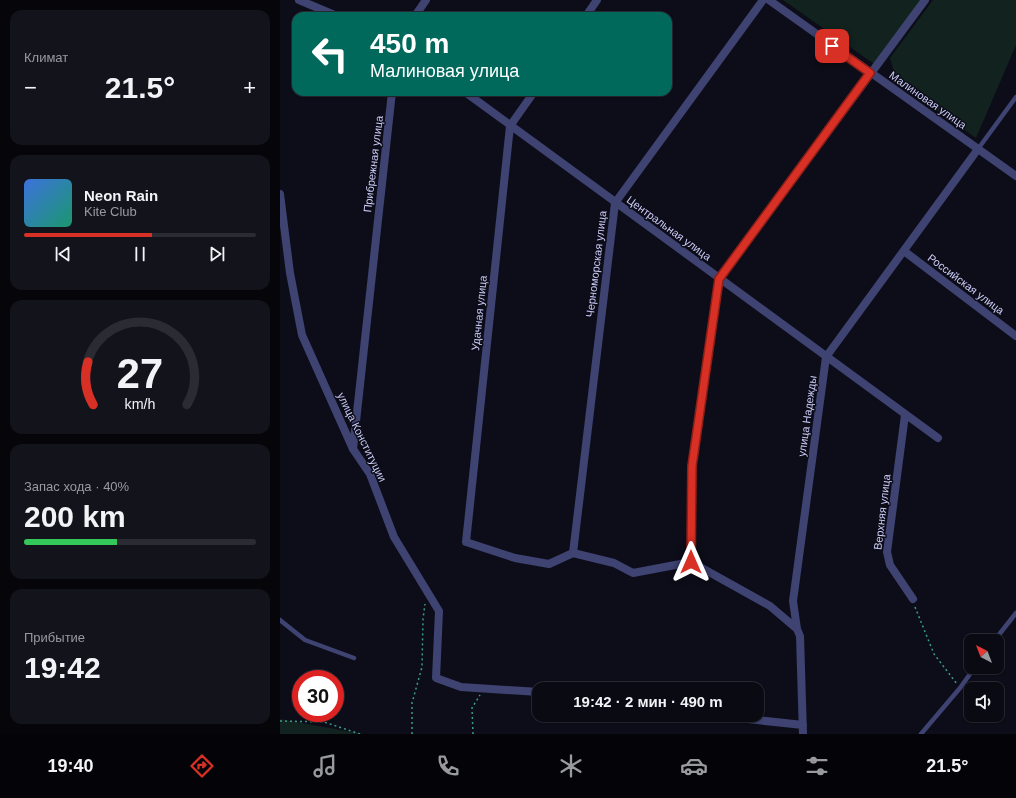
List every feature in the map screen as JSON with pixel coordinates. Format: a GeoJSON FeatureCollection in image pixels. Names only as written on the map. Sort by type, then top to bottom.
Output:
{"type":"FeatureCollection","features":[{"type":"Feature","properties":{"kind":"street"},"geometry":{"type":"LineString","coordinates":[[299,0],[328,12]]}},
{"type":"Feature","properties":{"kind":"street"},"geometry":{"type":"LineString","coordinates":[[418,12],[426,0]]}},
{"type":"Feature","properties":{"kind":"street"},"geometry":{"type":"LineString","coordinates":[[589,12],[597,0]]}},
{"type":"Feature","properties":{"kind":"street","name":"Черноморская улица"},"geometry":{"type":"LineString","coordinates":[[573,553],[615,203],[763,0]]}},
{"type":"Feature","properties":{"kind":"street","name":"Малиновая улица"},"geometry":{"type":"LineString","coordinates":[[770,0],[1016,176]]}},
{"type":"Feature","properties":{"kind":"street"},"geometry":{"type":"LineString","coordinates":[[691,562],[692,466],[719,279],[925,0]]}},
{"type":"Feature","properties":{"kind":"street","name":"Прибрежная улица"},"geometry":{"type":"LineString","coordinates":[[353,449],[392,96]]}},
{"type":"Feature","properties":{"kind":"street","name":"Центральная улица"},"geometry":{"type":"LineString","coordinates":[[470,96],[938,438]]}},
{"type":"Feature","properties":{"kind":"street","name":"Удачная улица"},"geometry":{"type":"LineString","coordinates":[[531,96],[510,126],[466,542],[514,558],[549,564],[573,553]]}},
{"type":"Feature","properties":{"kind":"street","name":"улица Надежды"},"geometry":{"type":"LineString","coordinates":[[803,734],[800,636],[797,629],[794,601],[826,356],[978,148]]}},
{"type":"Feature","properties":{"kind":"street","name":"улица Конституции"},"geometry":{"type":"LineString","coordinates":[[280,194],[290,272],[302,335],[353,449],[370,474],[394,537],[439,611],[436,678],[461,688],[484,688]]}},
{"type":"Feature","properties":{"kind":"street","name":"Российская улица"},"geometry":{"type":"LineString","coordinates":[[904,251],[1016,336]]}},
{"type":"Feature","properties":{"kind":"street","name":"Верхняя улица"},"geometry":{"type":"LineString","coordinates":[[905,415],[887,552],[890,565],[913,599]]}},
{"type":"Feature","properties":{"kind":"street"},"geometry":{"type":"LineString","coordinates":[[573,553],[614,563],[633,573],[691,562],[770,606],[797,629]]}},
{"type":"Feature","properties":{"kind":"street"},"geometry":{"type":"LineString","coordinates":[[484,688],[532,691]]}},
{"type":"Feature","properties":{"kind":"street"},"geometry":{"type":"LineString","coordinates":[[764,721],[803,725]]}},
{"type":"Feature","properties":{"kind":"lane"},"geometry":{"type":"LineString","coordinates":[[978,148],[1016,97]]}},
{"type":"Feature","properties":{"kind":"lane"},"geometry":{"type":"LineString","coordinates":[[999,634],[1016,612]]}},
{"type":"Feature","properties":{"kind":"lane"},"geometry":{"type":"LineString","coordinates":[[280,620],[305,640],[354,658]]}},
{"type":"Feature","properties":{"kind":"lane"},"geometry":{"type":"LineString","coordinates":[[921,734],[970,674]]}},
{"type":"Feature","properties":{"kind":"path"},"geometry":{"type":"LineString","coordinates":[[412,734],[412,703],[422,667],[422,619],[428,593]]}},
{"type":"Feature","properties":{"kind":"path"},"geometry":{"type":"LineString","coordinates":[[913,599],[924,632],[934,654],[960,688]]}},
{"type":"Feature","properties":{"kind":"path"},"geometry":{"type":"LineString","coordinates":[[473,734],[472,708],[484,688]]}},
{"type":"Feature","properties":{"kind":"path"},"geometry":{"type":"LineString","coordinates":[[280,720],[324,722],[360,734]]}},
{"type":"Feature","properties":{"kind":"green space"},"geometry":{"type":"Polygon","coordinates":[[[783,0],[921,0],[877,66],[783,0]]]}},
{"type":"Feature","properties":{"kind":"green space"},"geometry":{"type":"Polygon","coordinates":[[[933,0],[1016,0],[1016,45],[976,138],[897,82],[890,58],[933,0]]]}},
{"type":"Feature","properties":{"kind":"green space"},"geometry":{"type":"Polygon","coordinates":[[[280,719],[363,734],[280,734],[280,719]]]}},
{"type":"Feature","properties":{"kind":"route"},"geometry":{"type":"LineString","coordinates":[[691,562],[692,466],[719,279],[870,73],[832,46]]}}]}
